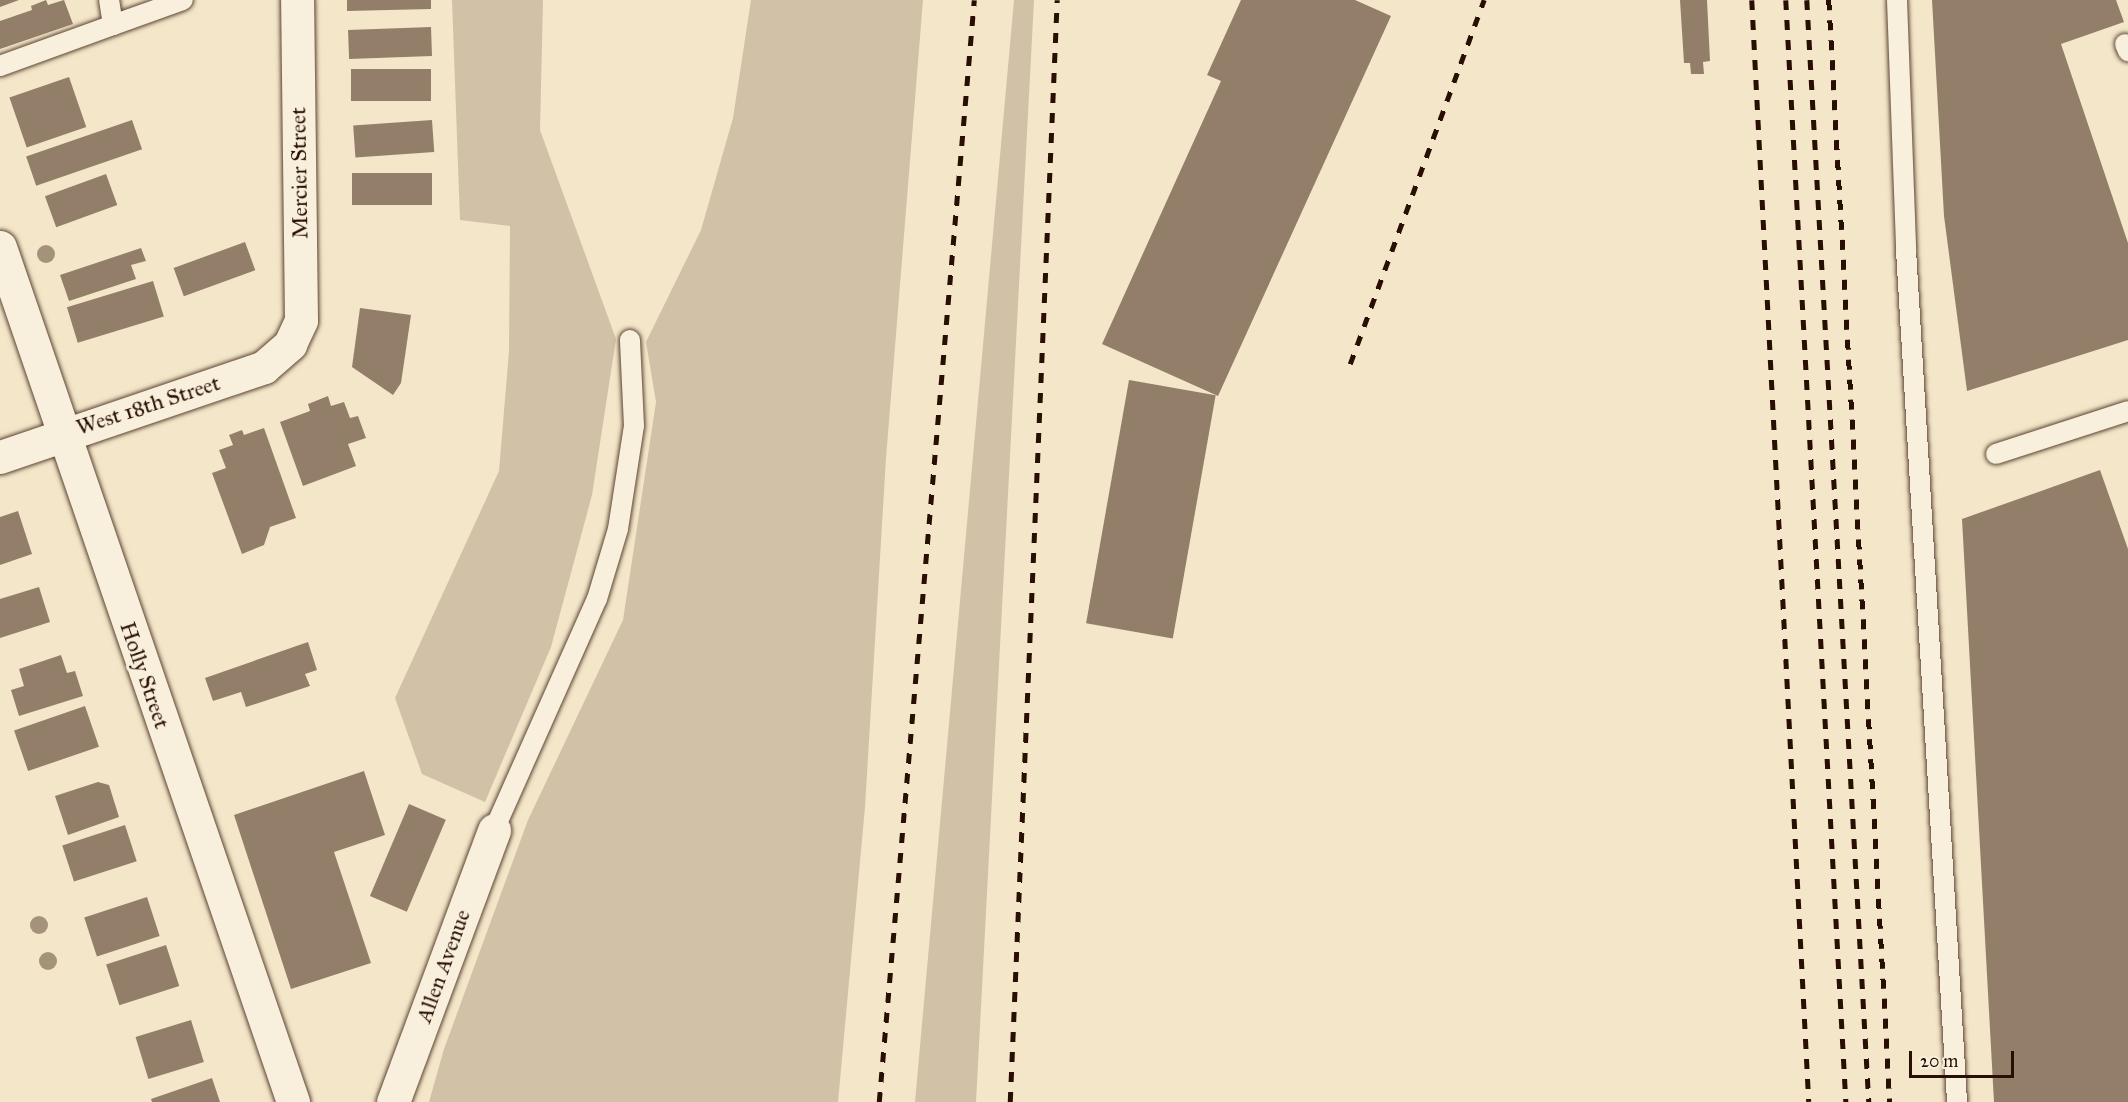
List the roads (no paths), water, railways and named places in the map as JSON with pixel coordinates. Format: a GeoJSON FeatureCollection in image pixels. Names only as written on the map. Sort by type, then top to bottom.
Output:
{"type":"FeatureCollection","features":[{"type":"Feature","properties":{"kind":"street","name":"Mercier Street"},"geometry":{"type":"LineString","coordinates":[[290,344],[301,320],[297,0]]}},
{"type":"Feature","properties":{"kind":"street","name":"Holly Street"},"geometry":{"type":"LineString","coordinates":[[0,247],[62,434],[293,1102]]}},
{"type":"Feature","properties":{"kind":"street","name":"West 18th Street"},"geometry":{"type":"LineString","coordinates":[[0,458],[62,434],[264,367],[290,344]]}},
{"type":"Feature","properties":{"kind":"street","name":"Allen Avenue"},"geometry":{"type":"LineString","coordinates":[[393,1102],[494,830]]}},
{"type":"Feature","properties":{"kind":"lane"},"geometry":{"type":"LineString","coordinates":[[109,0],[112,25]]}},
{"type":"Feature","properties":{"kind":"lane"},"geometry":{"type":"LineString","coordinates":[[0,66],[183,0]]}},
{"type":"Feature","properties":{"kind":"lane"},"geometry":{"type":"LineString","coordinates":[[1897,0],[1906,250],[1958,1102]]}},
{"type":"Feature","properties":{"kind":"lane"},"geometry":{"type":"LineString","coordinates":[[494,830],[597,599],[618,529],[634,426],[630,340]]}},
{"type":"Feature","properties":{"kind":"lane"},"geometry":{"type":"LineString","coordinates":[[1996,453],[2128,411]]}},
{"type":"Feature","properties":{"kind":"railway"},"geometry":{"type":"LineString","coordinates":[[879,1102],[974,0]]}},
{"type":"Feature","properties":{"kind":"railway"},"geometry":{"type":"LineString","coordinates":[[1010,1102],[1057,0]]}},
{"type":"Feature","properties":{"kind":"railway"},"geometry":{"type":"LineString","coordinates":[[1350,364],[1484,0]]}},
{"type":"Feature","properties":{"kind":"railway"},"geometry":{"type":"LineString","coordinates":[[1752,0],[1809,1102]]}},
{"type":"Feature","properties":{"kind":"railway"},"geometry":{"type":"LineString","coordinates":[[1786,0],[1846,1102]]}},
{"type":"Feature","properties":{"kind":"railway"},"geometry":{"type":"LineString","coordinates":[[1807,0],[1869,1102]]}},
{"type":"Feature","properties":{"kind":"railway"},"geometry":{"type":"LineString","coordinates":[[1829,0],[1890,1102]]}}]}
